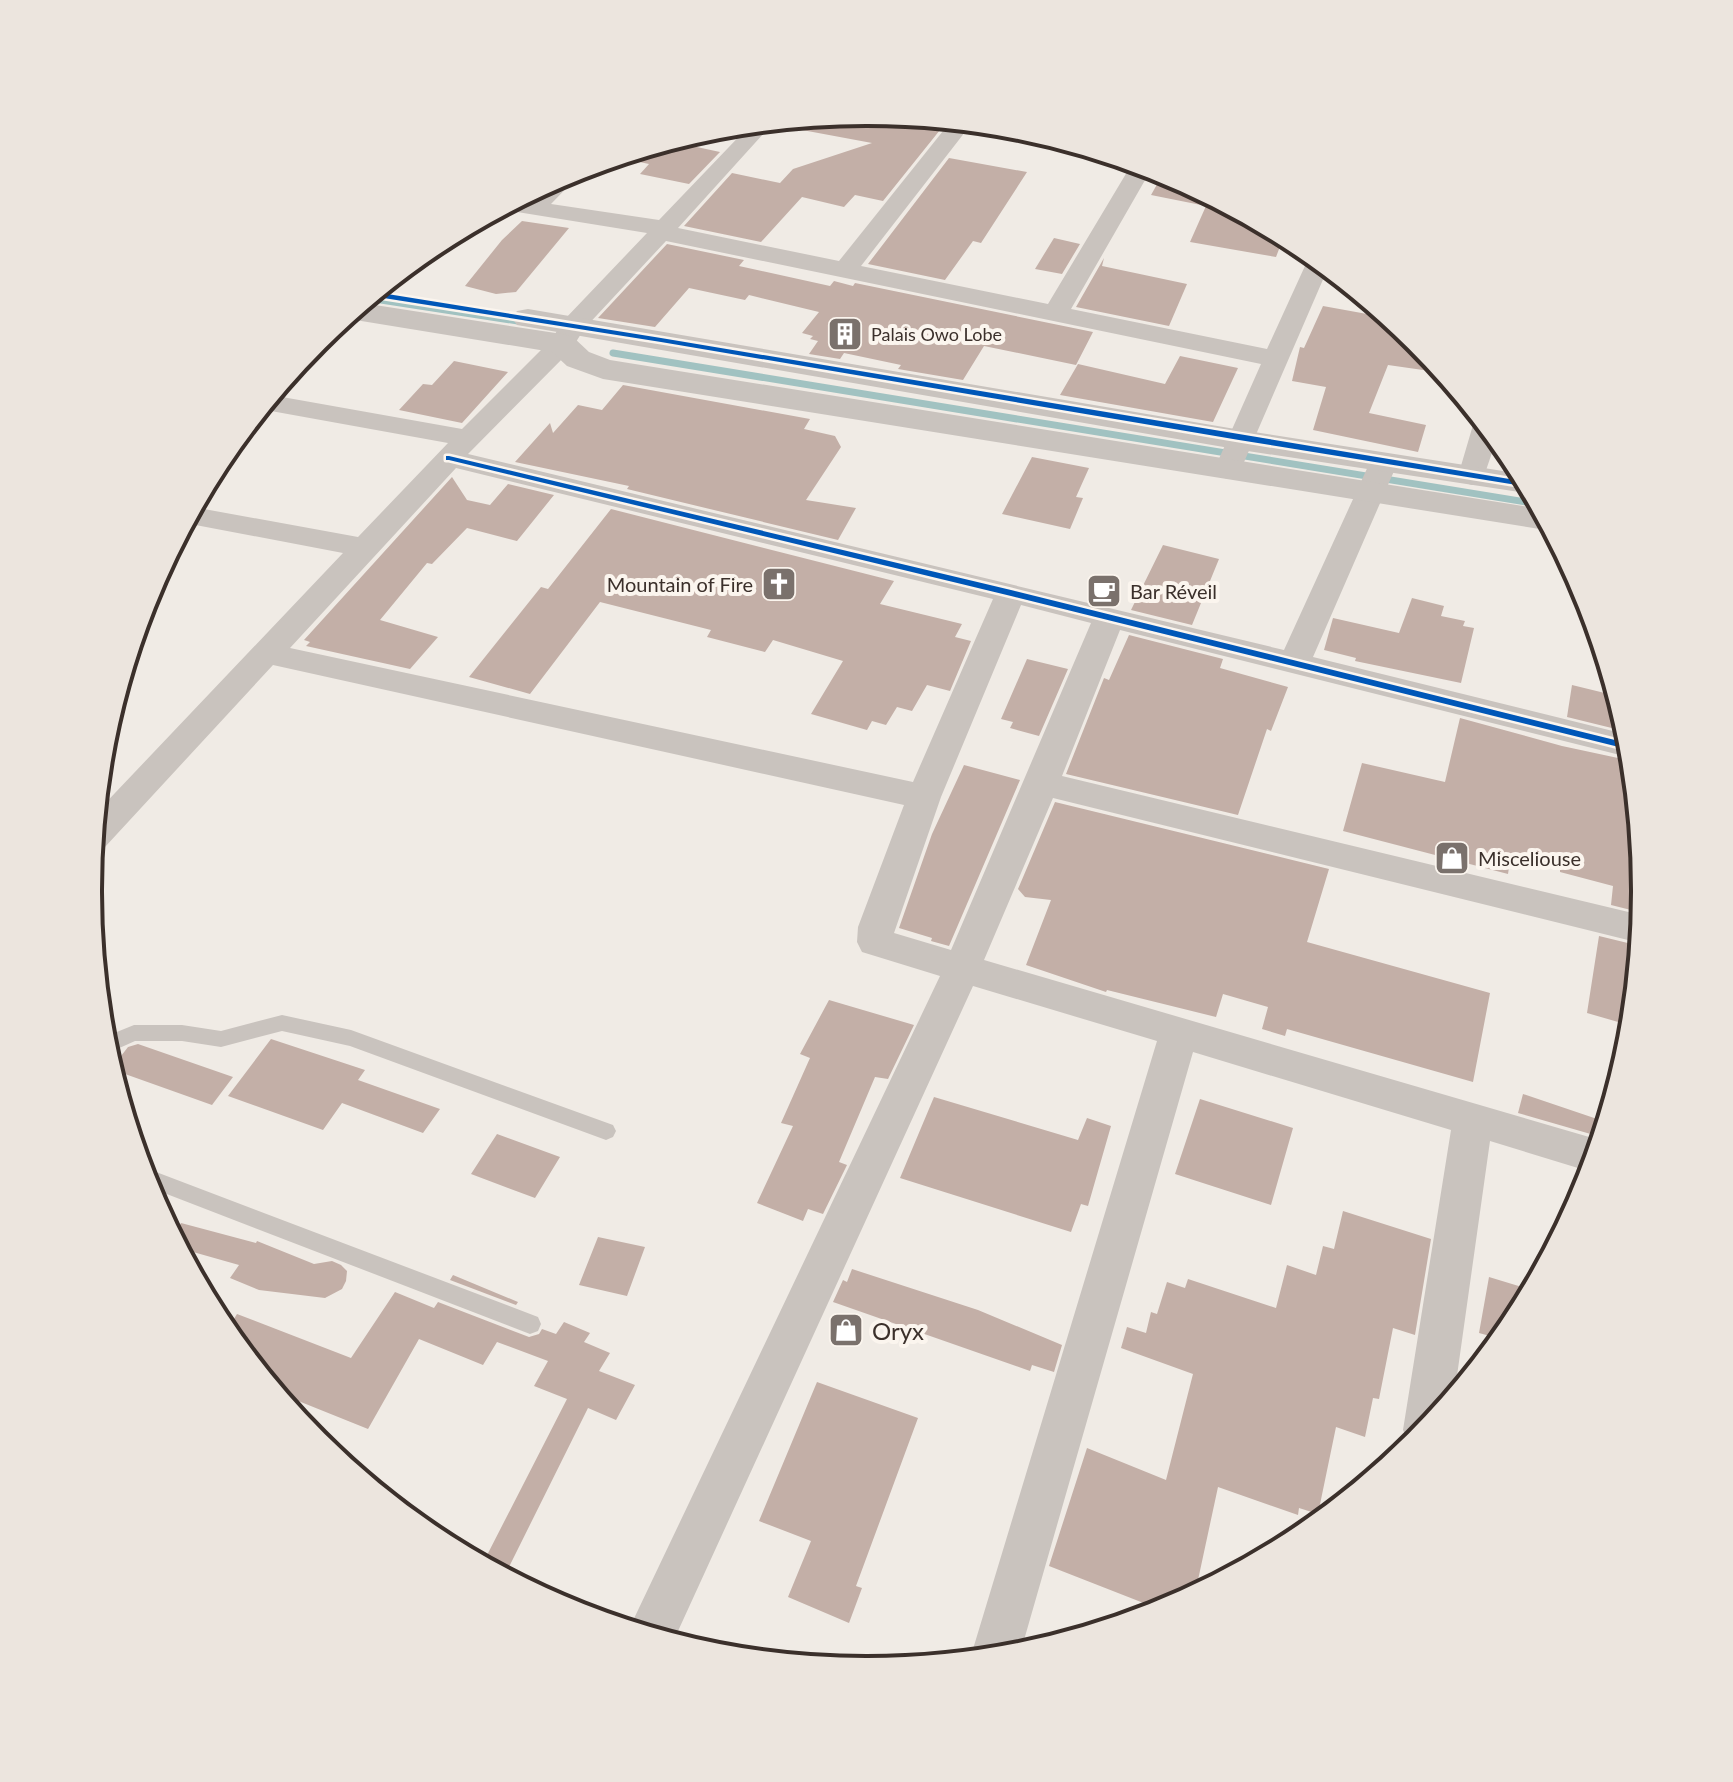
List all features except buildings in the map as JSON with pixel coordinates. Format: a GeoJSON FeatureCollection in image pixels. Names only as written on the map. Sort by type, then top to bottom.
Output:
{"type":"FeatureCollection","features":[{"type":"Feature","properties":{"kind":"street"},"geometry":{"type":"LineString","coordinates":[[845,270],[954,132]]}},
{"type":"Feature","properties":{"kind":"street"},"geometry":{"type":"LineString","coordinates":[[106,821],[752,135]]}},
{"type":"Feature","properties":{"kind":"street"},"geometry":{"type":"LineString","coordinates":[[1055,314],[1136,176]]}},
{"type":"Feature","properties":{"kind":"street"},"geometry":{"type":"LineString","coordinates":[[534,209],[545,198]]}},
{"type":"Feature","properties":{"kind":"street"},"geometry":{"type":"LineString","coordinates":[[524,207],[663,230],[1276,359]]}},
{"type":"Feature","properties":{"kind":"street"},"geometry":{"type":"LineString","coordinates":[[1234,455],[1314,271]]}},
{"type":"Feature","properties":{"kind":"street"},"geometry":{"type":"LineString","coordinates":[[385,297],[567,334]]}},
{"type":"Feature","properties":{"kind":"street"},"geometry":{"type":"LineString","coordinates":[[366,312],[567,334]]}},
{"type":"Feature","properties":{"kind":"street"},"geometry":{"type":"LineString","coordinates":[[567,334],[578,359],[603,369],[1234,455],[1384,462],[1512,482]]}},
{"type":"Feature","properties":{"kind":"street"},"geometry":{"type":"LineString","coordinates":[[277,405],[459,448],[1109,618],[1616,743]]}},
{"type":"Feature","properties":{"kind":"street"},"geometry":{"type":"LineString","coordinates":[[1472,476],[1483,439]]}},
{"type":"Feature","properties":{"kind":"street"},"geometry":{"type":"LineString","coordinates":[[1234,455],[1372,494],[1534,519]]}},
{"type":"Feature","properties":{"kind":"street"},"geometry":{"type":"LineString","coordinates":[[1294,664],[1384,462]]}},
{"type":"Feature","properties":{"kind":"street"},"geometry":{"type":"LineString","coordinates":[[200,517],[365,548]]}},
{"type":"Feature","properties":{"kind":"street"},"geometry":{"type":"LineString","coordinates":[[1011,593],[924,797],[876,927],[875,942],[1584,1153]]}},
{"type":"Feature","properties":{"kind":"street"},"geometry":{"type":"LineString","coordinates":[[656,1625],[964,968],[1045,784],[1109,618]]}},
{"type":"Feature","properties":{"kind":"street"},"geometry":{"type":"LineString","coordinates":[[266,653],[924,797]]}},
{"type":"Feature","properties":{"kind":"street"},"geometry":{"type":"LineString","coordinates":[[1045,784],[1630,926]]}},
{"type":"Feature","properties":{"kind":"street"},"geometry":{"type":"LineString","coordinates":[[998,1644],[1179,1032]]}},
{"type":"Feature","properties":{"kind":"street"},"geometry":{"type":"LineString","coordinates":[[1429,1408],[1473,1119]]}},
{"type":"Feature","properties":{"kind":"lane"},"geometry":{"type":"LineString","coordinates":[[117,1040],[134,1033],[182,1033],[221,1039],[282,1023],[351,1038],[606,1131]]}},
{"type":"Feature","properties":{"kind":"lane"},"geometry":{"type":"LineString","coordinates":[[159,1182],[530,1324]]}},
{"type":"Feature","properties":{"kind":"waterway"},"geometry":{"type":"LineString","coordinates":[[381,300],[524,322]]}},
{"type":"Feature","properties":{"kind":"waterway"},"geometry":{"type":"LineString","coordinates":[[613,353],[1524,502]]}},
{"type":"Feature","properties":{"kind":"cycle path"},"geometry":{"type":"LineString","coordinates":[[386,296],[1512,482]]}},
{"type":"Feature","properties":{"kind":"cycle path"},"geometry":{"type":"LineString","coordinates":[[449,458],[1616,743]]}},
{"type":"Feature","properties":{"kind":"place","name":"Palais Owo Lobe"},"geometry":{"type":"Point","coordinates":[845,334]}},
{"type":"Feature","properties":{"kind":"place","name":"Mountain of Fire"},"geometry":{"type":"Point","coordinates":[779,584]}},
{"type":"Feature","properties":{"kind":"place","name":"Bar Réveil"},"geometry":{"type":"Point","coordinates":[1104,591]}},
{"type":"Feature","properties":{"kind":"place","name":"Misceliouse"},"geometry":{"type":"Point","coordinates":[1452,858]}},
{"type":"Feature","properties":{"kind":"place","name":"Oryx"},"geometry":{"type":"Point","coordinates":[846,1330]}}]}
